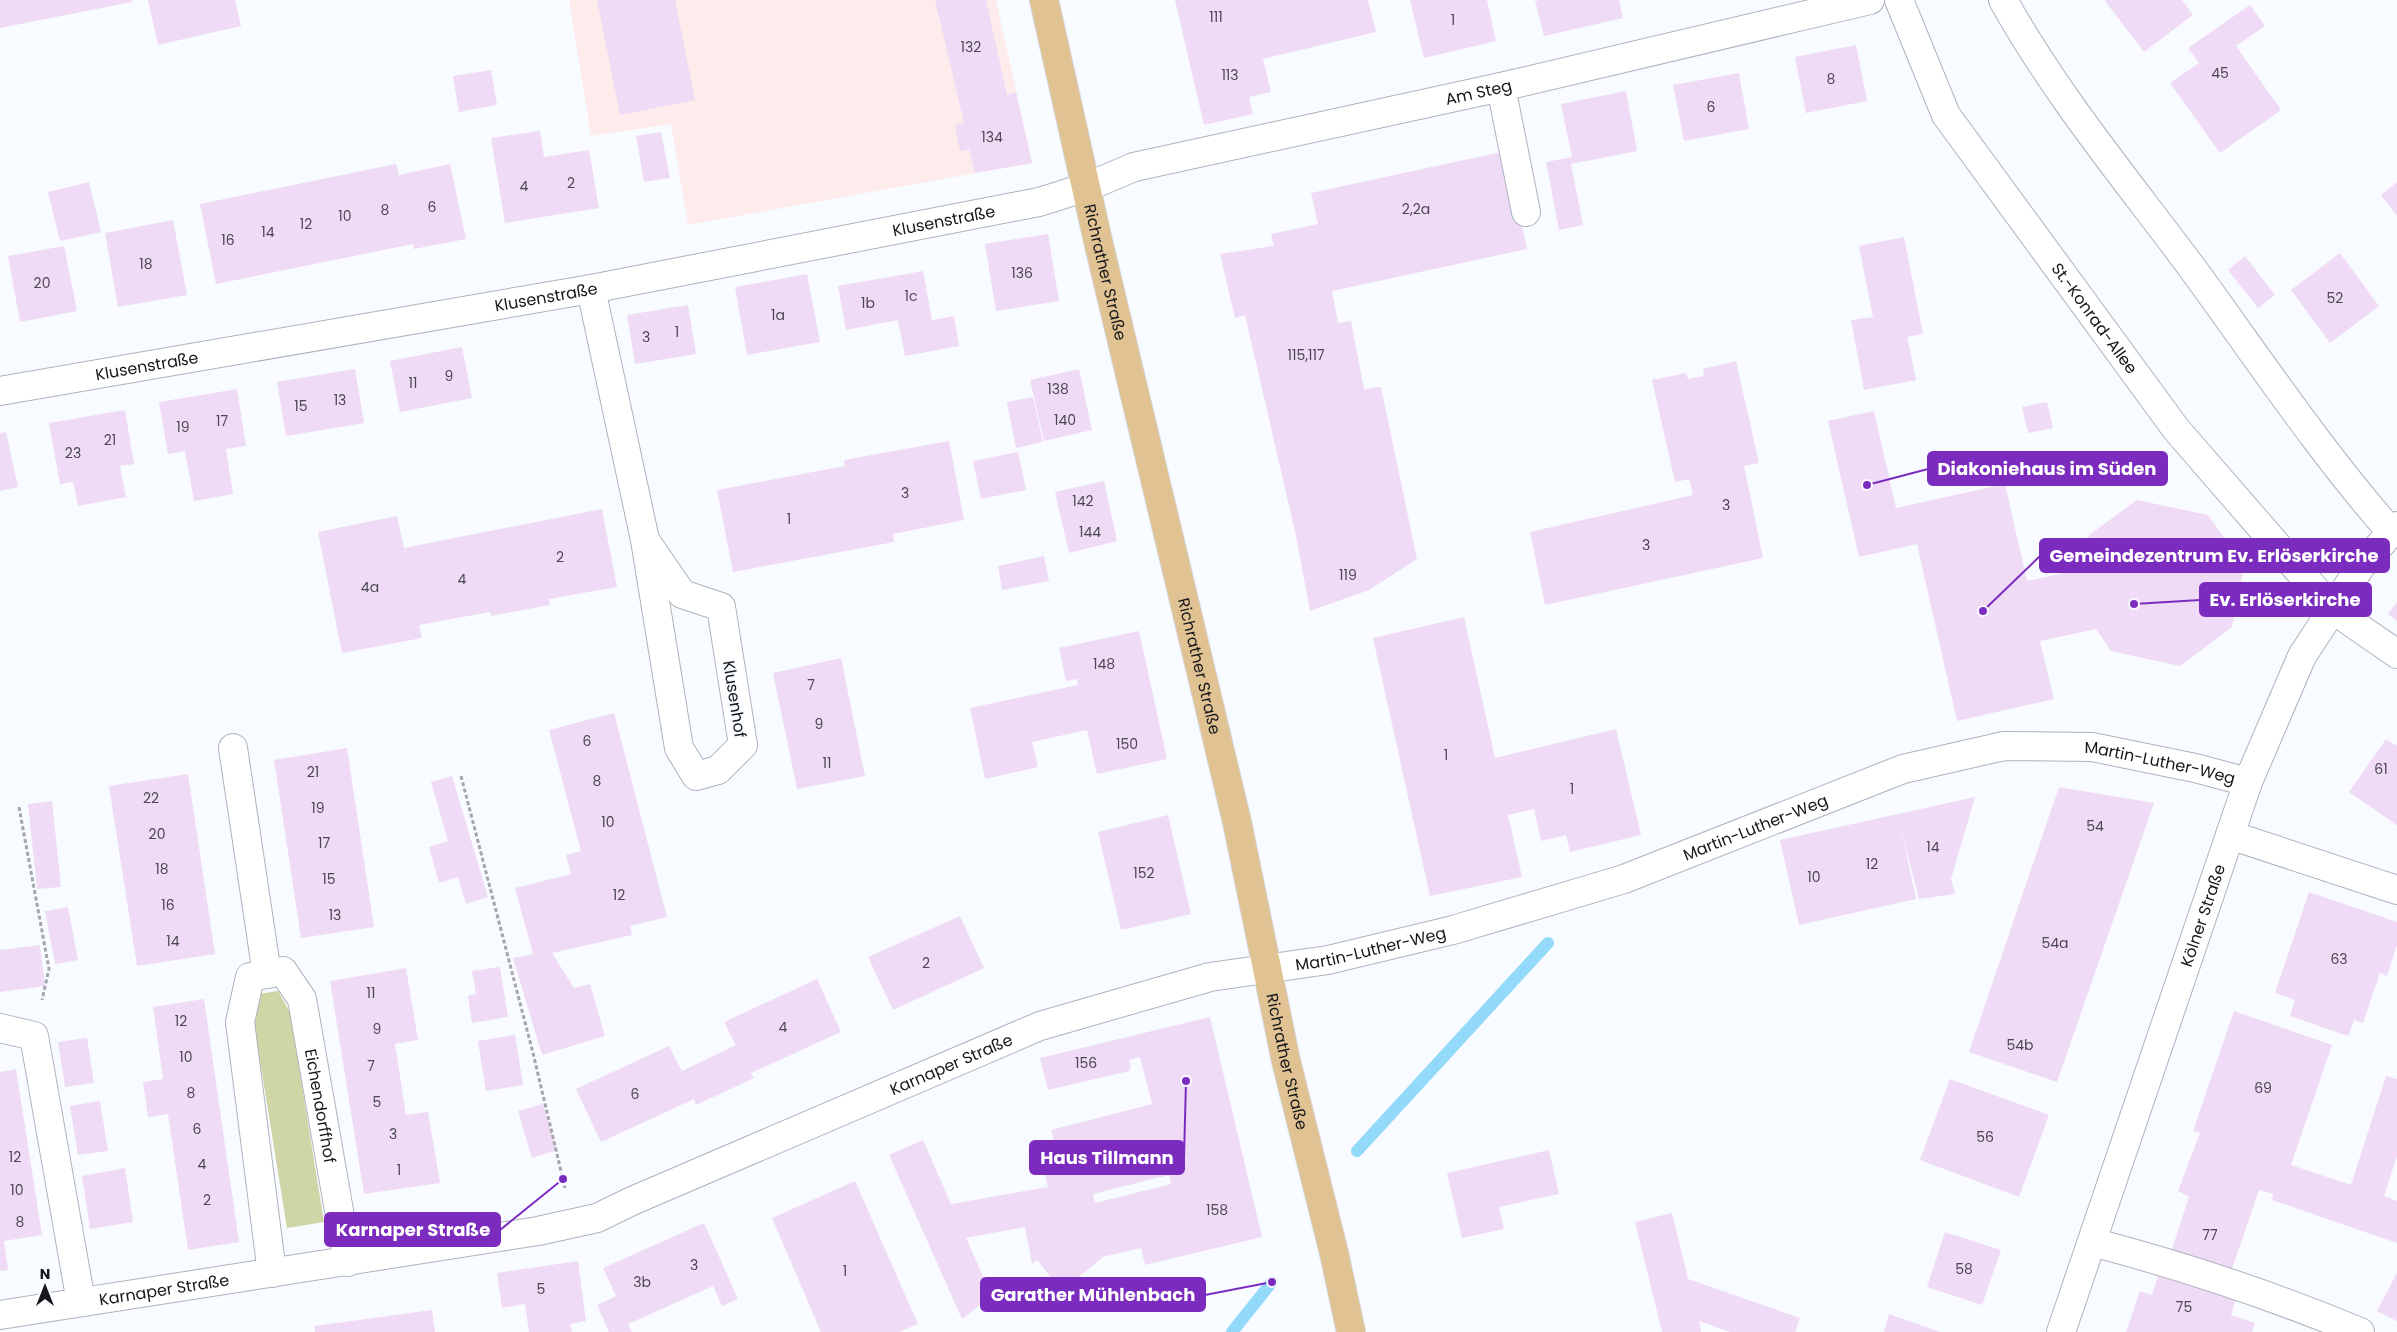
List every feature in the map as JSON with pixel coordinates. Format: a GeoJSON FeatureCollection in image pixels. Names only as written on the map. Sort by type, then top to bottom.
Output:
{"type":"FeatureCollection","features":[{"type":"Feature","properties":{"kind":"main road","name":"Richrather Straße"},"geometry":{"type":"LineString","coordinates":[[1044,0],[1101,250],[1237,822],[1286,1060],[1334,1253],[1351,1332]]}},
{"type":"Feature","properties":{"kind":"street","name":"Am Steg"},"geometry":{"type":"LineString","coordinates":[[1088,187],[1134,167],[1501,87],[1870,0]]}},
{"type":"Feature","properties":{"kind":"street","name":"St.-Konrad-Allee"},"geometry":{"type":"LineString","coordinates":[[1899,0],[1946,116],[2176,429],[2332,609],[2397,654]]}},
{"type":"Feature","properties":{"kind":"street"},"geometry":{"type":"LineString","coordinates":[[2003,0],[2021,33],[2074,113],[2189,264],[2351,486],[2394,529]]}},
{"type":"Feature","properties":{"kind":"street"},"geometry":{"type":"LineString","coordinates":[[1501,87],[1526,212]]}},
{"type":"Feature","properties":{"kind":"street","name":"Klusenstraße"},"geometry":{"type":"LineString","coordinates":[[0,391],[591,289],[1039,202],[1088,187]]}},
{"type":"Feature","properties":{"kind":"street","name":"Klusenhof"},"geometry":{"type":"LineString","coordinates":[[591,289],[645,540],[680,748],[696,776],[718,770],[743,745],[721,607],[682,594],[645,540]]}},
{"type":"Feature","properties":{"kind":"street","name":"Kölner Straße"},"geometry":{"type":"LineString","coordinates":[[2061,1332],[2175,1002],[2248,782],[2302,656],[2361,566],[2394,529]]}},
{"type":"Feature","properties":{"kind":"street","name":"Martin-Luther-Weg"},"geometry":{"type":"LineString","coordinates":[[1267,967],[1328,960],[1453,930],[1605,885],[1903,768],[2004,746],[2092,747],[2195,768],[2248,782]]}},
{"type":"Feature","properties":{"kind":"street"},"geometry":{"type":"LineString","coordinates":[[233,748],[266,974],[250,977],[240,1022],[272,1273]]}},
{"type":"Feature","properties":{"kind":"street"},"geometry":{"type":"LineString","coordinates":[[2230,835],[2397,890]]}},
{"type":"Feature","properties":{"kind":"street","name":"Karnaper Straße"},"geometry":{"type":"LineString","coordinates":[[0,1316],[538,1231],[597,1218],[641,1197],[1040,1026],[1210,977],[1267,967]]}},
{"type":"Feature","properties":{"kind":"street","name":"Eichendorffhof"},"geometry":{"type":"LineString","coordinates":[[266,974],[283,971],[302,999],[348,1262]]}},
{"type":"Feature","properties":{"kind":"street"},"geometry":{"type":"LineString","coordinates":[[0,1028],[34,1036],[81,1302]]}},
{"type":"Feature","properties":{"kind":"street"},"geometry":{"type":"LineString","coordinates":[[2092,1242],[2167,1262],[2301,1308],[2360,1332]]}},
{"type":"Feature","properties":{"kind":"path"},"geometry":{"type":"LineString","coordinates":[[461,776],[533,1053],[567,1197]]}},
{"type":"Feature","properties":{"kind":"path"},"geometry":{"type":"LineString","coordinates":[[19,807],[50,969],[34,1036]]}},
{"type":"Feature","properties":{"kind":"shaded area"},"geometry":{"type":"Polygon","coordinates":[[[569,0],[996,0],[1032,163],[688,225],[671,124],[591,136],[569,0]]]}},
{"type":"Feature","properties":{"kind":"green space"},"geometry":{"type":"Polygon","coordinates":[[[278,991],[290,1012],[324,1222],[287,1228],[253,1017],[258,994],[278,991]]]}},
{"type":"Feature","properties":{"kind":"building"},"geometry":{"type":"Polygon","coordinates":[[[0,0],[132,0],[132,2],[0,28],[0,0]]]}},
{"type":"Feature","properties":{"kind":"building"},"geometry":{"type":"Polygon","coordinates":[[[148,0],[235,0],[241,26],[158,45],[148,0]]]}},
{"type":"Feature","properties":{"kind":"building"},"geometry":{"type":"Polygon","coordinates":[[[597,0],[675,0],[695,100],[620,115],[597,0]]]}},
{"type":"Feature","properties":{"kind":"building"},"geometry":{"type":"Polygon","coordinates":[[[935,0],[986,0],[1007,95],[1016,92],[1032,163],[975,173],[969,149],[960,151],[955,125],[964,123],[935,0]]]}},
{"type":"Feature","properties":{"kind":"building"},"geometry":{"type":"Polygon","coordinates":[[[1175,0],[1368,0],[1376,32],[1263,59],[1271,92],[1249,97],[1253,114],[1204,125],[1175,0]]]}},
{"type":"Feature","properties":{"kind":"building"},"geometry":{"type":"Polygon","coordinates":[[[1410,0],[1487,0],[1496,41],[1424,58],[1410,0]]]}},
{"type":"Feature","properties":{"kind":"building"},"geometry":{"type":"Polygon","coordinates":[[[1619,0],[1623,18],[1544,36],[1535,1],[1619,0]]]}},
{"type":"Feature","properties":{"kind":"building"},"geometry":{"type":"Polygon","coordinates":[[[2182,0],[2193,15],[2144,52],[2105,1],[2182,0]]]}},
{"type":"Feature","properties":{"kind":"building"},"geometry":{"type":"Polygon","coordinates":[[[2250,5],[2265,26],[2236,46],[2281,110],[2220,153],[2170,83],[2199,63],[2188,48],[2250,5]]]}},
{"type":"Feature","properties":{"kind":"building"},"geometry":{"type":"Polygon","coordinates":[[[1856,45],[1867,101],[1806,113],[1795,57],[1856,45]]]}},
{"type":"Feature","properties":{"kind":"building"},"geometry":{"type":"Polygon","coordinates":[[[491,70],[497,105],[459,112],[453,76],[491,70]]]}},
{"type":"Feature","properties":{"kind":"building"},"geometry":{"type":"Polygon","coordinates":[[[1739,73],[1749,129],[1684,141],[1673,85],[1739,73]]]}},
{"type":"Feature","properties":{"kind":"building"},"geometry":{"type":"Polygon","coordinates":[[[1626,91],[1637,151],[1571,164],[1583,225],[1559,230],[1546,162],[1572,157],[1561,104],[1626,91]]]}},
{"type":"Feature","properties":{"kind":"building"},"geometry":{"type":"Polygon","coordinates":[[[540,131],[544,157],[589,150],[599,208],[505,223],[491,138],[540,131]]]}},
{"type":"Feature","properties":{"kind":"building"},"geometry":{"type":"Polygon","coordinates":[[[661,132],[670,178],[644,182],[636,136],[661,132]]]}},
{"type":"Feature","properties":{"kind":"building"},"geometry":{"type":"Polygon","coordinates":[[[1506,151],[1527,249],[1332,291],[1338,323],[1351,321],[1364,389],[1381,387],[1417,559],[1369,590],[1310,611],[1296,536],[1245,315],[1235,318],[1220,254],[1274,246],[1271,234],[1318,224],[1311,193],[1506,151]]]}},
{"type":"Feature","properties":{"kind":"building"},"geometry":{"type":"Polygon","coordinates":[[[396,164],[399,175],[450,164],[466,239],[414,249],[413,244],[216,284],[200,204],[396,164]]]}},
{"type":"Feature","properties":{"kind":"building"},"geometry":{"type":"Polygon","coordinates":[[[89,182],[101,232],[60,241],[48,192],[89,182]]]}},
{"type":"Feature","properties":{"kind":"building"},"geometry":{"type":"Polygon","coordinates":[[[2397,182],[2397,216],[2381,195],[2397,182]]]}},
{"type":"Feature","properties":{"kind":"building"},"geometry":{"type":"Polygon","coordinates":[[[173,220],[187,295],[118,307],[105,233],[173,220]]]}},
{"type":"Feature","properties":{"kind":"building"},"geometry":{"type":"Polygon","coordinates":[[[1048,234],[1059,301],[996,311],[985,244],[1048,234]]]}},
{"type":"Feature","properties":{"kind":"building"},"geometry":{"type":"Polygon","coordinates":[[[1904,237],[1923,334],[1907,337],[1916,380],[1864,390],[1851,320],[1873,317],[1859,246],[1904,237]]]}},
{"type":"Feature","properties":{"kind":"building"},"geometry":{"type":"Polygon","coordinates":[[[64,246],[77,311],[20,322],[8,256],[64,246]]]}},
{"type":"Feature","properties":{"kind":"building"},"geometry":{"type":"Polygon","coordinates":[[[2340,253],[2379,306],[2330,343],[2291,290],[2340,253]]]}},
{"type":"Feature","properties":{"kind":"building"},"geometry":{"type":"Polygon","coordinates":[[[2245,256],[2275,295],[2258,308],[2228,270],[2245,256]]]}},
{"type":"Feature","properties":{"kind":"building"},"geometry":{"type":"Polygon","coordinates":[[[923,271],[932,320],[954,316],[959,346],[905,356],[898,320],[846,330],[838,286],[923,271]]]}},
{"type":"Feature","properties":{"kind":"building"},"geometry":{"type":"Polygon","coordinates":[[[807,274],[820,342],[747,355],[735,287],[807,274]]]}},
{"type":"Feature","properties":{"kind":"building"},"geometry":{"type":"Polygon","coordinates":[[[688,305],[696,354],[635,364],[627,315],[688,305]]]}},
{"type":"Feature","properties":{"kind":"building"},"geometry":{"type":"Polygon","coordinates":[[[462,347],[472,398],[400,412],[390,361],[462,347]]]}},
{"type":"Feature","properties":{"kind":"building"},"geometry":{"type":"Polygon","coordinates":[[[1736,361],[1759,463],[1744,466],[1763,558],[1545,605],[1530,532],[1693,495],[1689,479],[1675,482],[1652,380],[1686,373],[1688,379],[1704,376],[1703,369],[1736,361]]]}},
{"type":"Feature","properties":{"kind":"building"},"geometry":{"type":"Polygon","coordinates":[[[355,369],[364,423],[286,436],[277,382],[355,369]]]}},
{"type":"Feature","properties":{"kind":"building"},"geometry":{"type":"Polygon","coordinates":[[[1079,369],[1092,430],[1044,441],[1030,380],[1079,369]]]}},
{"type":"Feature","properties":{"kind":"building"},"geometry":{"type":"Polygon","coordinates":[[[237,389],[246,446],[226,449],[233,494],[194,501],[185,451],[168,454],[159,402],[237,389]]]}},
{"type":"Feature","properties":{"kind":"building"},"geometry":{"type":"Polygon","coordinates":[[[1033,397],[1043,442],[1016,448],[1007,402],[1033,397]]]}},
{"type":"Feature","properties":{"kind":"building"},"geometry":{"type":"Polygon","coordinates":[[[2047,402],[2053,428],[2028,433],[2022,407],[2047,402]]]}},
{"type":"Feature","properties":{"kind":"building"},"geometry":{"type":"Polygon","coordinates":[[[125,410],[134,464],[120,466],[126,497],[78,506],[73,482],[60,484],[49,423],[125,410]]]}},
{"type":"Feature","properties":{"kind":"building"},"geometry":{"type":"Polygon","coordinates":[[[1874,411],[1896,508],[2005,484],[2027,581],[2082,569],[2089,535],[2137,500],[2208,515],[2244,566],[2232,627],[2180,666],[2111,651],[2096,629],[2040,641],[2054,699],[1957,721],[1917,544],[1859,557],[1828,421],[1874,411]]]}},
{"type":"Feature","properties":{"kind":"building"},"geometry":{"type":"Polygon","coordinates":[[[6,432],[18,487],[0,491],[0,433],[6,432]]]}},
{"type":"Feature","properties":{"kind":"building"},"geometry":{"type":"Polygon","coordinates":[[[949,441],[964,520],[893,534],[894,542],[733,572],[717,490],[845,466],[844,460],[949,441]]]}},
{"type":"Feature","properties":{"kind":"building"},"geometry":{"type":"Polygon","coordinates":[[[1018,452],[1026,490],[981,499],[973,461],[1018,452]]]}},
{"type":"Feature","properties":{"kind":"building"},"geometry":{"type":"Polygon","coordinates":[[[1104,481],[1117,541],[1069,553],[1055,492],[1104,481]]]}},
{"type":"Feature","properties":{"kind":"building"},"geometry":{"type":"Polygon","coordinates":[[[602,509],[617,587],[549,599],[550,605],[491,616],[490,612],[419,625],[422,638],[342,653],[318,532],[397,516],[404,548],[602,509]]]}},
{"type":"Feature","properties":{"kind":"building"},"geometry":{"type":"Polygon","coordinates":[[[1044,556],[1049,581],[1002,590],[998,566],[1044,556]]]}},
{"type":"Feature","properties":{"kind":"building"},"geometry":{"type":"Polygon","coordinates":[[[2397,602],[2397,621],[2388,614],[2397,602]]]}},
{"type":"Feature","properties":{"kind":"building"},"geometry":{"type":"Polygon","coordinates":[[[1464,617],[1495,758],[1616,729],[1641,835],[1570,852],[1566,835],[1541,841],[1534,809],[1508,815],[1522,877],[1430,896],[1373,638],[1464,617]]]}},
{"type":"Feature","properties":{"kind":"building"},"geometry":{"type":"Polygon","coordinates":[[[1139,631],[1167,759],[1097,774],[1087,730],[1032,742],[1038,767],[985,779],[970,708],[1078,685],[1077,679],[1066,681],[1059,648],[1139,631]]]}},
{"type":"Feature","properties":{"kind":"building"},"geometry":{"type":"Polygon","coordinates":[[[841,658],[865,776],[797,789],[773,673],[841,658]]]}},
{"type":"Feature","properties":{"kind":"building"},"geometry":{"type":"Polygon","coordinates":[[[614,713],[667,917],[630,926],[632,935],[552,953],[574,988],[590,984],[605,1036],[542,1055],[513,958],[533,954],[515,888],[571,874],[566,855],[581,851],[549,730],[614,713]]]}},
{"type":"Feature","properties":{"kind":"building"},"geometry":{"type":"Polygon","coordinates":[[[2386,739],[2397,746],[2397,825],[2349,792],[2386,739]]]}},
{"type":"Feature","properties":{"kind":"building"},"geometry":{"type":"Polygon","coordinates":[[[347,748],[374,927],[301,938],[274,760],[347,748]]]}},
{"type":"Feature","properties":{"kind":"building"},"geometry":{"type":"Polygon","coordinates":[[[188,774],[215,954],[137,966],[109,786],[188,774]]]}},
{"type":"Feature","properties":{"kind":"building"},"geometry":{"type":"Polygon","coordinates":[[[452,776],[488,897],[466,904],[458,877],[439,883],[429,847],[448,841],[431,782],[452,776]]]}},
{"type":"Feature","properties":{"kind":"building"},"geometry":{"type":"Polygon","coordinates":[[[2059,787],[2154,803],[2057,1082],[1969,1052],[2059,787]]]}},
{"type":"Feature","properties":{"kind":"building"},"geometry":{"type":"Polygon","coordinates":[[[1975,797],[1951,879],[1955,894],[1919,899],[1901,829],[1916,899],[1799,925],[1780,840],[1975,797]]]}},
{"type":"Feature","properties":{"kind":"building"},"geometry":{"type":"Polygon","coordinates":[[[52,801],[61,887],[37,889],[28,804],[52,801]]]}},
{"type":"Feature","properties":{"kind":"building"},"geometry":{"type":"Polygon","coordinates":[[[1168,815],[1191,914],[1121,930],[1098,832],[1168,815]]]}},
{"type":"Feature","properties":{"kind":"building"},"geometry":{"type":"Polygon","coordinates":[[[2309,892],[2397,922],[2397,945],[2387,976],[2380,973],[2363,1023],[2354,1020],[2348,1036],[2290,1016],[2295,1000],[2275,993],[2309,892]]]}},
{"type":"Feature","properties":{"kind":"building"},"geometry":{"type":"Polygon","coordinates":[[[68,907],[78,960],[55,964],[45,911],[68,907]]]}},
{"type":"Feature","properties":{"kind":"building"},"geometry":{"type":"Polygon","coordinates":[[[960,916],[984,968],[893,1010],[868,957],[960,916]]]}},
{"type":"Feature","properties":{"kind":"building"},"geometry":{"type":"Polygon","coordinates":[[[40,945],[45,986],[0,992],[0,950],[40,945]]]}},
{"type":"Feature","properties":{"kind":"building"},"geometry":{"type":"Polygon","coordinates":[[[500,967],[508,1017],[472,1023],[468,996],[476,994],[472,971],[500,967]]]}},
{"type":"Feature","properties":{"kind":"building"},"geometry":{"type":"Polygon","coordinates":[[[406,968],[418,1040],[395,1044],[406,1115],[428,1112],[440,1183],[364,1194],[330,981],[406,968]]]}},
{"type":"Feature","properties":{"kind":"building"},"geometry":{"type":"Polygon","coordinates":[[[817,979],[841,1032],[751,1073],[754,1078],[696,1105],[694,1099],[601,1142],[576,1089],[669,1046],[682,1071],[736,1045],[724,1022],[817,979]]]}},
{"type":"Feature","properties":{"kind":"building"},"geometry":{"type":"Polygon","coordinates":[[[204,999],[239,1242],[188,1250],[168,1114],[148,1117],[143,1082],[163,1079],[153,1007],[204,999]]]}},
{"type":"Feature","properties":{"kind":"building"},"geometry":{"type":"Polygon","coordinates":[[[2234,1011],[2332,1045],[2291,1165],[2351,1185],[2386,1076],[2397,1079],[2397,1156],[2384,1196],[2397,1201],[2397,1243],[2272,1200],[2273,1194],[2259,1190],[2231,1272],[2171,1252],[2189,1197],[2178,1191],[2200,1133],[2193,1131],[2234,1011]]]}},
{"type":"Feature","properties":{"kind":"building"},"geometry":{"type":"Polygon","coordinates":[[[1210,1017],[1262,1237],[1145,1265],[1141,1248],[1103,1257],[1062,1291],[1037,1260],[1032,1264],[1025,1227],[966,1238],[992,1296],[962,1319],[889,1155],[923,1140],[951,1204],[1048,1187],[1041,1162],[1058,1158],[1051,1130],[1152,1104],[1140,1057],[1129,1060],[1131,1066],[1129,1071],[1048,1090],[1040,1058],[1210,1017]],[[1169,1175],[1093,1194],[1095,1203],[1171,1184],[1169,1175]]]}},
{"type":"Feature","properties":{"kind":"building"},"geometry":{"type":"Polygon","coordinates":[[[515,1035],[523,1085],[486,1091],[478,1041],[515,1035]]]}},
{"type":"Feature","properties":{"kind":"building"},"geometry":{"type":"Polygon","coordinates":[[[87,1038],[94,1083],[65,1087],[58,1042],[87,1038]]]}},
{"type":"Feature","properties":{"kind":"building"},"geometry":{"type":"Polygon","coordinates":[[[16,1069],[42,1235],[4,1241],[8,1270],[0,1271],[0,1072],[16,1069]]]}},
{"type":"Feature","properties":{"kind":"building"},"geometry":{"type":"Polygon","coordinates":[[[1950,1079],[2049,1115],[2019,1197],[1920,1160],[1950,1079]]]}},
{"type":"Feature","properties":{"kind":"building"},"geometry":{"type":"Polygon","coordinates":[[[100,1101],[108,1151],[78,1155],[70,1106],[100,1101]]]}},
{"type":"Feature","properties":{"kind":"building"},"geometry":{"type":"Polygon","coordinates":[[[543,1104],[557,1150],[532,1158],[518,1111],[543,1104]]]}},
{"type":"Feature","properties":{"kind":"building"},"geometry":{"type":"Polygon","coordinates":[[[1549,1150],[1559,1194],[1499,1207],[1504,1229],[1462,1238],[1447,1173],[1549,1150]]]}},
{"type":"Feature","properties":{"kind":"building"},"geometry":{"type":"Polygon","coordinates":[[[125,1168],[133,1222],[90,1229],[82,1176],[125,1168]]]}},
{"type":"Feature","properties":{"kind":"building"},"geometry":{"type":"Polygon","coordinates":[[[855,1181],[918,1324],[899,1332],[821,1332],[772,1218],[855,1181]]]}},
{"type":"Feature","properties":{"kind":"building"},"geometry":{"type":"Polygon","coordinates":[[[1672,1213],[1688,1279],[1800,1318],[1795,1332],[1730,1332],[1699,1321],[1701,1332],[1662,1332],[1635,1222],[1672,1213]]]}},
{"type":"Feature","properties":{"kind":"building"},"geometry":{"type":"Polygon","coordinates":[[[704,1223],[738,1299],[722,1306],[713,1286],[628,1324],[632,1332],[609,1332],[597,1305],[616,1296],[603,1268],[704,1223]]]}},
{"type":"Feature","properties":{"kind":"building"},"geometry":{"type":"Polygon","coordinates":[[[1945,1232],[2001,1250],[1982,1305],[1927,1287],[1945,1232]]]}},
{"type":"Feature","properties":{"kind":"building"},"geometry":{"type":"Polygon","coordinates":[[[578,1261],[586,1321],[570,1324],[572,1332],[529,1332],[525,1304],[502,1308],[497,1273],[578,1261]]]}},
{"type":"Feature","properties":{"kind":"building"},"geometry":{"type":"Polygon","coordinates":[[[2159,1272],[2236,1298],[2231,1315],[2255,1323],[2252,1332],[2126,1332],[2140,1291],[2152,1295],[2159,1272]]]}},
{"type":"Feature","properties":{"kind":"building"},"geometry":{"type":"Polygon","coordinates":[[[2397,1273],[2397,1321],[2377,1311],[2397,1273]]]}},
{"type":"Feature","properties":{"kind":"building"},"geometry":{"type":"Polygon","coordinates":[[[432,1310],[435,1332],[315,1332],[314,1326],[432,1310]]]}},
{"type":"Feature","properties":{"kind":"building"},"geometry":{"type":"Polygon","coordinates":[[[1889,1314],[1940,1332],[1884,1332],[1889,1314]]]}},
{"type":"Feature","properties":{"kind":"waterway"},"geometry":{"type":"LineString","coordinates":[[1357,1151],[1548,943]]}},
{"type":"Feature","properties":{"kind":"waterway"},"geometry":{"type":"LineString","coordinates":[[1232,1332],[1272,1282]]}},
{"type":"Feature","properties":{"kind":"place","name":"Diakoniehaus im Süden"},"geometry":{"type":"Point","coordinates":[1867,485]}},
{"type":"Feature","properties":{"kind":"place","name":"Ev. Erlöserkirche"},"geometry":{"type":"Point","coordinates":[2134,604]}},
{"type":"Feature","properties":{"kind":"place","name":"Gemeindezentrum Ev. Erlöserkirche"},"geometry":{"type":"Point","coordinates":[1983,611]}},
{"type":"Feature","properties":{"kind":"place","name":"Haus Tillmann"},"geometry":{"type":"Point","coordinates":[1186,1081]}},
{"type":"Feature","properties":{"kind":"place","name":"Karnaper Straße"},"geometry":{"type":"Point","coordinates":[563,1179]}},
{"type":"Feature","properties":{"kind":"place","name":"Garather Mühlenbach"},"geometry":{"type":"Point","coordinates":[1272,1282]}}]}
